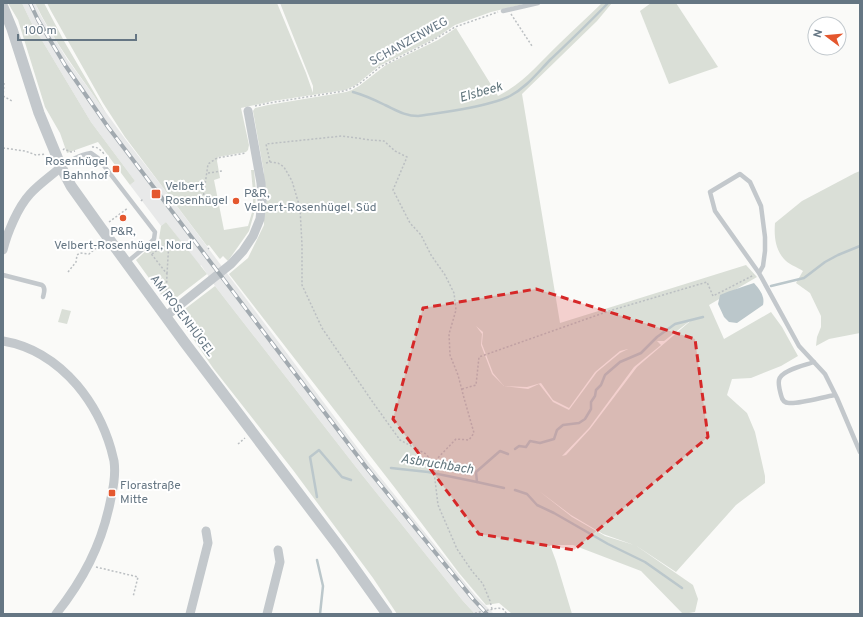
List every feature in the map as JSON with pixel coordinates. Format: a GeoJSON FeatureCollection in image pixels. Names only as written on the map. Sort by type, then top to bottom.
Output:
{"type":"FeatureCollection","features":[{"type":"Feature","properties":{"kind":"street","name":"AM ROSENHÜGEL"},"geometry":{"type":"LineString","coordinates":[[3,7],[12,29],[39,113],[61,167],[71,186],[190,349],[340,548],[387,614]]}},
{"type":"Feature","properties":{"kind":"street"},"geometry":{"type":"LineString","coordinates":[[166,316],[231,264],[243,252],[253,236],[260,219],[262,201],[261,183],[249,113]]}},
{"type":"Feature","properties":{"kind":"street"},"geometry":{"type":"LineString","coordinates":[[3,250],[4,239],[29,194],[61,167]]}},
{"type":"Feature","properties":{"kind":"street"},"geometry":{"type":"LineString","coordinates":[[3,341],[11,342],[34,350],[56,364],[70,377],[84,393],[103,425],[114,460],[112,493],[104,528],[88,565],[61,612]]}},
{"type":"Feature","properties":{"kind":"street"},"geometry":{"type":"LineString","coordinates":[[190,614],[208,543],[206,531]]}},
{"type":"Feature","properties":{"kind":"street"},"geometry":{"type":"LineString","coordinates":[[267,614],[280,562],[278,550]]}},
{"type":"Feature","properties":{"kind":"lane"},"geometry":{"type":"LineString","coordinates":[[505,10],[538,3]]}},
{"type":"Feature","properties":{"kind":"lane"},"geometry":{"type":"LineString","coordinates":[[61,167],[77,157],[91,153],[98,158],[155,232],[154,239],[126,262]]}},
{"type":"Feature","properties":{"kind":"lane"},"geometry":{"type":"LineString","coordinates":[[759,272],[763,266],[765,244],[761,206],[750,182],[740,174],[710,192],[715,211],[759,272],[799,346],[825,374],[860,452]]}},
{"type":"Feature","properties":{"kind":"lane"},"geometry":{"type":"LineString","coordinates":[[3,275],[42,285],[45,289],[43,297]]}},
{"type":"Feature","properties":{"kind":"lane"},"geometry":{"type":"LineString","coordinates":[[814,362],[780,376],[779,388],[782,400],[789,403],[797,403],[835,395]]}},
{"type":"Feature","properties":{"kind":"path"},"geometry":{"type":"LineString","coordinates":[[505,10],[532,46]]}},
{"type":"Feature","properties":{"kind":"path","name":"SCHANZENWEG"},"geometry":{"type":"LineString","coordinates":[[249,113],[252,109],[258,106],[344,91],[352,88],[380,67],[430,42],[455,27],[505,10]]}},
{"type":"Feature","properties":{"kind":"path"},"geometry":{"type":"LineString","coordinates":[[4,83],[3,96],[12,101]]}},
{"type":"Feature","properties":{"kind":"path"},"geometry":{"type":"LineString","coordinates":[[270,162],[266,144],[342,136],[371,140],[384,140],[395,151],[407,157],[393,190],[410,223],[421,235],[454,293],[456,310],[449,334],[450,355],[458,374],[474,433],[469,440],[456,439],[433,463]]}},
{"type":"Feature","properties":{"kind":"path"},"geometry":{"type":"LineString","coordinates":[[3,148],[25,150],[36,155],[44,155]]}},
{"type":"Feature","properties":{"kind":"path"},"geometry":{"type":"LineString","coordinates":[[203,199],[208,164],[217,158],[248,152]]}},
{"type":"Feature","properties":{"kind":"path"},"geometry":{"type":"LineString","coordinates":[[258,165],[270,162],[278,163],[284,167],[292,181],[300,208],[302,285],[322,328],[400,440],[426,454],[433,463],[438,505],[457,549],[483,584],[492,609]]}},
{"type":"Feature","properties":{"kind":"path"},"geometry":{"type":"LineString","coordinates":[[207,173],[222,171]]}},
{"type":"Feature","properties":{"kind":"path"},"geometry":{"type":"LineString","coordinates":[[110,221],[134,204]]}},
{"type":"Feature","properties":{"kind":"path"},"geometry":{"type":"LineString","coordinates":[[152,254],[169,242],[166,303]]}},
{"type":"Feature","properties":{"kind":"path"},"geometry":{"type":"LineString","coordinates":[[68,272],[76,262],[77,254],[80,252],[89,254],[101,243]]}},
{"type":"Feature","properties":{"kind":"path"},"geometry":{"type":"LineString","coordinates":[[146,247],[167,274]]}},
{"type":"Feature","properties":{"kind":"path"},"geometry":{"type":"LineString","coordinates":[[462,389],[476,385],[479,357],[609,311],[707,282],[714,296],[759,272]]}},
{"type":"Feature","properties":{"kind":"path"},"geometry":{"type":"LineString","coordinates":[[88,565],[138,577],[133,597]]}},
{"type":"Feature","properties":{"kind":"path"},"geometry":{"type":"LineString","coordinates":[[471,614],[498,608],[503,609],[507,614]]}},
{"type":"Feature","properties":{"kind":"path"},"geometry":{"type":"LineString","coordinates":[[631,614],[636,614]]}},
{"type":"Feature","properties":{"kind":"highlighted area"},"geometry":{"type":"Polygon","coordinates":[[[536,289],[695,339],[708,437],[574,550],[479,534],[393,419],[423,308],[536,289]]]}},
{"type":"Feature","properties":{"kind":"shaded area"},"geometry":{"type":"Polygon","coordinates":[[[8,3],[22,3],[31,22],[91,122],[135,181],[130,185],[98,142],[67,153],[60,133],[45,107],[18,20],[8,3]]]}},
{"type":"Feature","properties":{"kind":"shaded area"},"geometry":{"type":"Polygon","coordinates":[[[22,3],[35,3],[41,16],[67,59],[126,140],[369,463],[475,595],[494,614],[475,614],[463,601],[359,471],[215,286],[201,265],[200,266],[166,222],[161,226],[130,185],[135,181],[91,122],[31,22],[22,3]]]}},
{"type":"Feature","properties":{"kind":"shaded area"},"geometry":{"type":"Polygon","coordinates":[[[35,3],[44,3],[64,41],[106,113],[59,45],[35,3]]]}},
{"type":"Feature","properties":{"kind":"shaded area"},"geometry":{"type":"Polygon","coordinates":[[[47,3],[277,3],[313,93],[313,86],[280,3],[528,3],[491,12],[455,25],[434,39],[379,66],[356,85],[345,90],[273,101],[241,108],[249,145],[248,150],[246,152],[218,157],[217,161],[220,178],[214,180],[224,230],[248,226],[253,209],[251,170],[254,170],[256,191],[255,210],[249,231],[228,261],[223,256],[220,259],[209,245],[207,246],[125,137],[103,103],[47,3]]]}},
{"type":"Feature","properties":{"kind":"shaded area"},"geometry":{"type":"Polygon","coordinates":[[[602,3],[612,3],[597,21],[522,94],[560,323],[746,265],[757,277],[709,305],[724,339],[771,312],[782,327],[798,356],[781,366],[751,378],[732,379],[727,395],[747,413],[755,432],[765,476],[765,483],[736,505],[676,572],[635,545],[693,585],[698,599],[695,612],[683,614],[641,571],[573,545],[550,545],[572,614],[512,614],[499,603],[486,605],[459,573],[229,274],[248,258],[264,225],[264,173],[253,111],[255,108],[268,105],[352,90],[386,65],[438,40],[456,28],[498,96],[508,91],[524,79],[602,3]],[[695,317],[664,341],[657,341],[661,345],[634,367],[589,428],[562,456],[566,455],[590,429],[637,367],[695,317]],[[476,326],[482,334],[481,345],[492,374],[504,386],[493,373],[482,344],[483,332],[476,326]],[[628,349],[620,351],[595,372],[569,408],[553,400],[541,383],[527,387],[504,386],[528,389],[539,384],[553,402],[569,410],[597,372],[620,353],[628,349]],[[539,491],[572,517],[605,536],[634,545],[603,534],[571,515],[539,491]]]}},
{"type":"Feature","properties":{"kind":"shaded area"},"geometry":{"type":"Polygon","coordinates":[[[651,3],[676,3],[718,67],[669,84],[640,11],[651,3]]]}},
{"type":"Feature","properties":{"kind":"shaded area"},"geometry":{"type":"Polygon","coordinates":[[[860,171],[860,333],[829,339],[816,346],[817,337],[821,327],[821,316],[810,293],[796,283],[803,271],[786,261],[777,247],[775,223],[802,201],[860,171]]]}},
{"type":"Feature","properties":{"kind":"shaded area"},"geometry":{"type":"Polygon","coordinates":[[[166,222],[207,274],[172,301],[167,303],[136,260],[159,239],[161,226],[166,222]]]}},
{"type":"Feature","properties":{"kind":"shaded area"},"geometry":{"type":"Polygon","coordinates":[[[754,283],[763,296],[763,305],[737,323],[729,322],[724,317],[718,304],[720,295],[754,283]]]}},
{"type":"Feature","properties":{"kind":"shaded area"},"geometry":{"type":"Polygon","coordinates":[[[215,286],[359,471],[475,614],[397,614],[373,578],[293,470],[213,368],[177,315],[215,286]]]}},
{"type":"Feature","properties":{"kind":"shaded area"},"geometry":{"type":"Polygon","coordinates":[[[62,309],[71,311],[67,324],[58,322],[62,309]]]}},
{"type":"Feature","properties":{"kind":"waterway","name":"Elsbeek"},"geometry":{"type":"LineString","coordinates":[[353,92],[409,115],[418,116],[454,111],[503,99],[527,84],[608,3]]}},
{"type":"Feature","properties":{"kind":"waterway","name":"Asbruchbach"},"geometry":{"type":"LineString","coordinates":[[771,286],[804,278],[825,262],[860,246]]}},
{"type":"Feature","properties":{"kind":"waterway","name":"Asbruchbach"},"geometry":{"type":"LineString","coordinates":[[515,449],[519,446],[526,447],[530,441],[540,443],[554,439],[557,430],[563,425],[579,423],[585,419],[591,409],[591,402],[595,396],[596,390],[601,385],[605,375],[620,362],[641,353],[657,337],[675,324],[703,317]]}},
{"type":"Feature","properties":{"kind":"waterway","name":"Asbruchbach"},"geometry":{"type":"LineString","coordinates":[[317,497],[310,457],[319,450],[342,477],[351,480]]}},
{"type":"Feature","properties":{"kind":"waterway","name":"Asbruchbach"},"geometry":{"type":"LineString","coordinates":[[391,468],[428,472],[477,482],[476,472],[500,451],[508,454]]}},
{"type":"Feature","properties":{"kind":"waterway"},"geometry":{"type":"LineString","coordinates":[[477,482],[504,488]]}},
{"type":"Feature","properties":{"kind":"waterway"},"geometry":{"type":"LineString","coordinates":[[515,490],[527,494],[537,505],[608,544],[645,562],[682,588]]}},
{"type":"Feature","properties":{"kind":"waterway","name":"Asbruchbach"},"geometry":{"type":"LineString","coordinates":[[317,560],[323,586],[320,614]]}},
{"type":"Feature","properties":{"kind":"railway"},"geometry":{"type":"LineString","coordinates":[[30,3],[38,20],[65,65],[108,127],[366,467],[473,599],[487,614]]}},
{"type":"Feature","properties":{"kind":"place","name":"Rosenhügel Bahnhof"},"geometry":{"type":"Point","coordinates":[116,169]}},
{"type":"Feature","properties":{"kind":"place","name":"Velbert Rosenhügel"},"geometry":{"type":"Point","coordinates":[156,194]}},
{"type":"Feature","properties":{"kind":"place","name":"P&R, Velbert-Rosenhügel, Süd"},"geometry":{"type":"Point","coordinates":[236,201]}},
{"type":"Feature","properties":{"kind":"place","name":"P&R, Velbert-Rosenhügel, Nord"},"geometry":{"type":"Point","coordinates":[123,218]}},
{"type":"Feature","properties":{"kind":"place","name":"Florastraße Mitte"},"geometry":{"type":"Point","coordinates":[112,493]}}]}
